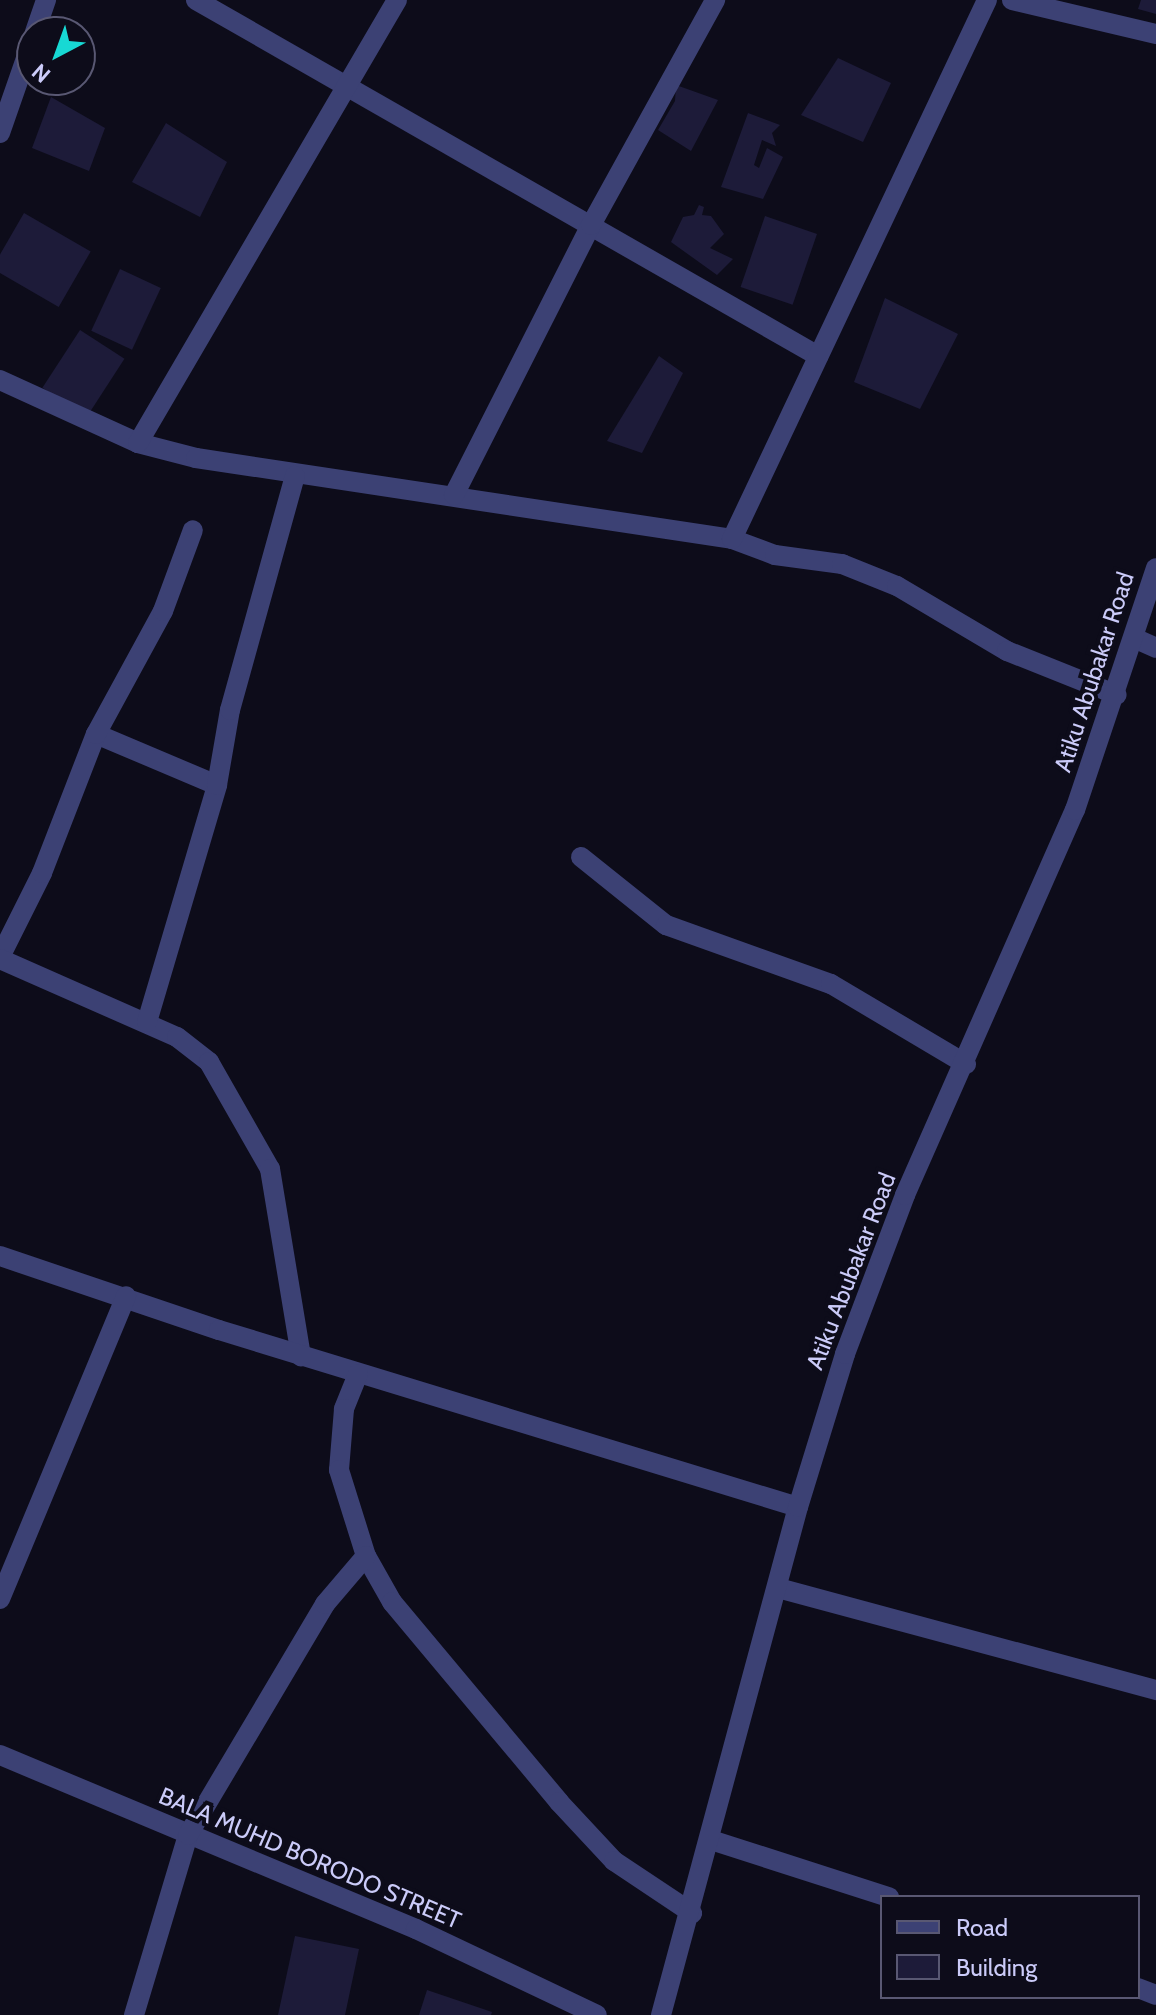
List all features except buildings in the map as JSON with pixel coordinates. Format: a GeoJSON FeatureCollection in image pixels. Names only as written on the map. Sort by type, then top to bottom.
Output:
{"type":"FeatureCollection","features":[{"type":"Feature","properties":{"kind":"street"},"geometry":{"type":"LineString","coordinates":[[198,0],[818,356]]}},
{"type":"Feature","properties":{"kind":"street"},"geometry":{"type":"LineString","coordinates":[[138,443],[397,0]]}},
{"type":"Feature","properties":{"kind":"street"},"geometry":{"type":"LineString","coordinates":[[454,495],[591,225],[715,0]]}},
{"type":"Feature","properties":{"kind":"street"},"geometry":{"type":"LineString","coordinates":[[732,539],[987,0]]}},
{"type":"Feature","properties":{"kind":"street"},"geometry":{"type":"LineString","coordinates":[[1012,0],[1156,34]]}},
{"type":"Feature","properties":{"kind":"street"},"geometry":{"type":"LineString","coordinates":[[0,133],[16,87]]}},
{"type":"Feature","properties":{"kind":"street"},"geometry":{"type":"LineString","coordinates":[[0,380],[138,443],[295,476],[454,495],[551,515],[732,539],[775,555],[842,564],[871,574],[1007,651],[1117,695]]}},
{"type":"Feature","properties":{"kind":"street"},"geometry":{"type":"LineString","coordinates":[[147,1022],[217,785],[230,710],[295,476]]}},
{"type":"Feature","properties":{"kind":"street"},"geometry":{"type":"LineString","coordinates":[[193,530],[163,611],[96,734],[42,873],[0,958],[147,1022],[209,1062],[270,1169],[301,1356]]}},
{"type":"Feature","properties":{"kind":"street","name":"Atiku Abubakar Road"},"geometry":{"type":"LineString","coordinates":[[661,2015],[692,1913],[798,1507],[875,1272],[1040,895],[1117,695],[1134,638],[1151,599],[1156,568]]}},
{"type":"Feature","properties":{"kind":"street"},"geometry":{"type":"LineString","coordinates":[[1134,638],[1156,648]]}},
{"type":"Feature","properties":{"kind":"street"},"geometry":{"type":"LineString","coordinates":[[96,734],[217,785]]}},
{"type":"Feature","properties":{"kind":"street"},"geometry":{"type":"LineString","coordinates":[[581,857],[666,925],[831,984],[966,1064]]}},
{"type":"Feature","properties":{"kind":"street"},"geometry":{"type":"LineString","coordinates":[[0,1256],[358,1374],[798,1507]]}},
{"type":"Feature","properties":{"kind":"street"},"geometry":{"type":"LineString","coordinates":[[0,1599],[126,1296]]}},
{"type":"Feature","properties":{"kind":"street"},"geometry":{"type":"LineString","coordinates":[[358,1374],[344,1409],[339,1470],[366,1556],[392,1602],[559,1802],[614,1861],[692,1913]]}},
{"type":"Feature","properties":{"kind":"street"},"geometry":{"type":"LineString","coordinates":[[134,2015],[188,1835],[325,1604],[366,1556]]}},
{"type":"Feature","properties":{"kind":"street"},"geometry":{"type":"LineString","coordinates":[[778,1588],[1156,1690]]}},
{"type":"Feature","properties":{"kind":"street","name":"BALA MUHD BORODO STREET"},"geometry":{"type":"LineString","coordinates":[[0,1755],[416,1929],[597,2015]]}},
{"type":"Feature","properties":{"kind":"street"},"geometry":{"type":"LineString","coordinates":[[711,1840],[883,1895]]}}]}
